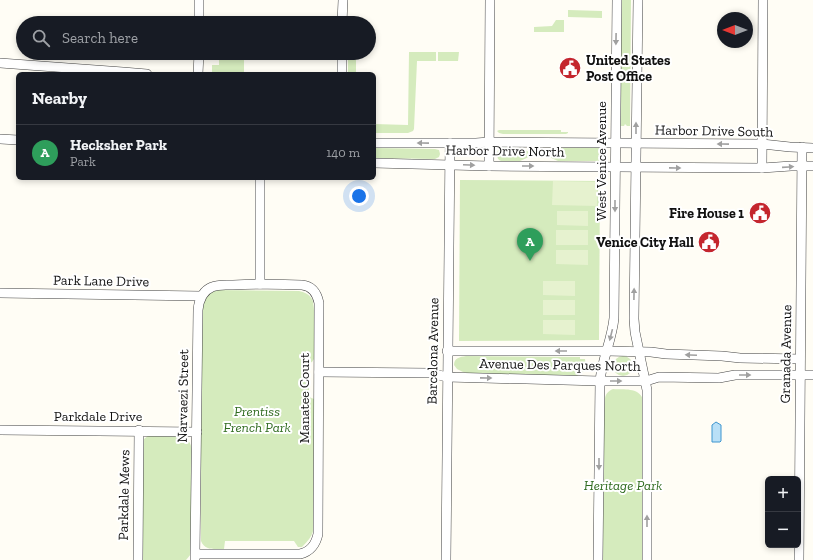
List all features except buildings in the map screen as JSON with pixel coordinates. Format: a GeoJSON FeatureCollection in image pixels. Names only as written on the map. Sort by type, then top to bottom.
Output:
{"type":"FeatureCollection","features":[{"type":"Feature","properties":{"kind":"street"},"geometry":{"type":"LineString","coordinates":[[199,0],[199,16]]}},
{"type":"Feature","properties":{"kind":"street"},"geometry":{"type":"LineString","coordinates":[[342,16],[343,0]]}},
{"type":"Feature","properties":{"kind":"street"},"geometry":{"type":"LineString","coordinates":[[489,166],[490,0]]}},
{"type":"Feature","properties":{"kind":"street","name":"West Venice Avenue"},"geometry":{"type":"LineString","coordinates":[[598,560],[600,381],[602,364],[612,332],[614,318],[617,0]]}},
{"type":"Feature","properties":{"kind":"street"},"geometry":{"type":"LineString","coordinates":[[638,0],[634,327],[646,381],[648,405],[647,560]]}},
{"type":"Feature","properties":{"kind":"street"},"geometry":{"type":"LineString","coordinates":[[762,168],[763,0]]}},
{"type":"Feature","properties":{"kind":"street"},"geometry":{"type":"LineString","coordinates":[[198,60],[198,72]]}},
{"type":"Feature","properties":{"kind":"street"},"geometry":{"type":"LineString","coordinates":[[342,60],[342,72]]}},
{"type":"Feature","properties":{"kind":"street"},"geometry":{"type":"LineString","coordinates":[[0,63],[123,72]]}},
{"type":"Feature","properties":{"kind":"street"},"geometry":{"type":"LineString","coordinates":[[0,139],[16,140]]}},
{"type":"Feature","properties":{"kind":"street","name":"Harbor Drive North"},"geometry":{"type":"LineString","coordinates":[[376,143],[615,143]]}},
{"type":"Feature","properties":{"kind":"street","name":"Barcelona Avenue"},"geometry":{"type":"LineString","coordinates":[[446,560],[450,143]]}},
{"type":"Feature","properties":{"kind":"street","name":"Harbor Drive South"},"geometry":{"type":"LineString","coordinates":[[615,143],[762,144],[813,148]]}},
{"type":"Feature","properties":{"kind":"street","name":"Granada Avenue"},"geometry":{"type":"LineString","coordinates":[[798,560],[802,148]]}},
{"type":"Feature","properties":{"kind":"street","name":"Harbor Drive North"},"geometry":{"type":"LineString","coordinates":[[376,163],[489,166],[636,167]]}},
{"type":"Feature","properties":{"kind":"street"},"geometry":{"type":"LineString","coordinates":[[636,167],[762,168],[813,166]]}},
{"type":"Feature","properties":{"kind":"street"},"geometry":{"type":"LineString","coordinates":[[201,296],[207,289],[217,286],[260,284],[260,180]]}},
{"type":"Feature","properties":{"kind":"street","name":"Manatee Court"},"geometry":{"type":"LineString","coordinates":[[195,557],[300,554],[308,551],[314,544],[318,534],[319,303],[312,288],[305,285],[260,284]]}},
{"type":"Feature","properties":{"kind":"street","name":"Park Lane Drive"},"geometry":{"type":"LineString","coordinates":[[0,293],[201,296]]}},
{"type":"Feature","properties":{"kind":"street","name":"Narvaezi Street"},"geometry":{"type":"LineString","coordinates":[[195,557],[198,310],[201,296]]}},
{"type":"Feature","properties":{"kind":"street","name":"Avenue Des Parques North"},"geometry":{"type":"LineString","coordinates":[[447,351],[640,351],[740,358],[800,359]]}},
{"type":"Feature","properties":{"kind":"street","name":"Avenue Des Parques North"},"geometry":{"type":"LineString","coordinates":[[319,372],[430,373],[447,377],[600,381],[646,381],[659,377],[719,378],[735,375],[813,375]]}},
{"type":"Feature","properties":{"kind":"street","name":"Parkdale Drive"},"geometry":{"type":"LineString","coordinates":[[0,430],[139,430],[196,432]]}},
{"type":"Feature","properties":{"kind":"street","name":"Parkdale Mews"},"geometry":{"type":"LineString","coordinates":[[138,560],[139,430]]}},
{"type":"Feature","properties":{"kind":"green space"},"geometry":{"type":"Polygon","coordinates":[[[621,0],[631,0],[630,126],[625,124],[624,126],[620,126],[621,0]]]}},
{"type":"Feature","properties":{"kind":"green space"},"geometry":{"type":"Polygon","coordinates":[[[568,10],[602,11],[602,18],[568,17],[568,10]]]}},
{"type":"Feature","properties":{"kind":"green space"},"geometry":{"type":"Polygon","coordinates":[[[556,20],[564,20],[564,32],[534,32],[534,27],[552,26],[556,20]]]}},
{"type":"Feature","properties":{"kind":"green space"},"geometry":{"type":"Polygon","coordinates":[[[409,52],[436,52],[436,61],[417,61],[413,131],[408,133],[376,133],[376,124],[408,125],[409,52]]]}},
{"type":"Feature","properties":{"kind":"green space"},"geometry":{"type":"Polygon","coordinates":[[[438,52],[459,52],[458,61],[438,61],[438,52]]]}},
{"type":"Feature","properties":{"kind":"green space"},"geometry":{"type":"Polygon","coordinates":[[[219,60],[244,60],[244,72],[212,72],[212,65],[219,65],[219,60]]]}},
{"type":"Feature","properties":{"kind":"green space"},"geometry":{"type":"Polygon","coordinates":[[[348,60],[356,60],[356,72],[348,72],[348,60]]]}},
{"type":"Feature","properties":{"kind":"green space"},"geometry":{"type":"Polygon","coordinates":[[[561,130],[561,132],[568,133],[503,134],[497,131],[561,130]]]}},
{"type":"Feature","properties":{"kind":"green space"},"geometry":{"type":"Polygon","coordinates":[[[501,147],[521,148],[529,152],[549,152],[558,148],[600,148],[603,155],[600,161],[558,161],[549,157],[529,157],[520,161],[501,161],[498,159],[497,155],[498,150],[501,147]]]}},
{"type":"Feature","properties":{"kind":"green space"},"geometry":{"type":"Polygon","coordinates":[[[376,148],[439,150],[439,157],[435,159],[376,158],[376,148]]]}},
{"type":"Feature","properties":{"kind":"green space"},"geometry":{"type":"Polygon","coordinates":[[[460,180],[600,181],[599,340],[459,341],[460,180]]]}},
{"type":"Feature","properties":{"kind":"green space"},"geometry":{"type":"Polygon","coordinates":[[[553,181],[597,182],[597,206],[552,205],[553,181]]]}},
{"type":"Feature","properties":{"kind":"green space"},"geometry":{"type":"Polygon","coordinates":[[[557,211],[588,211],[588,226],[557,225],[557,211]]]}},
{"type":"Feature","properties":{"kind":"green space"},"geometry":{"type":"Polygon","coordinates":[[[556,230],[588,230],[588,245],[556,245],[556,230]]]}},
{"type":"Feature","properties":{"kind":"green space"},"geometry":{"type":"Polygon","coordinates":[[[556,250],[588,250],[588,265],[556,264],[556,250]]]}},
{"type":"Feature","properties":{"kind":"green space"},"geometry":{"type":"Polygon","coordinates":[[[543,281],[575,281],[575,296],[543,295],[543,281]]]}},
{"type":"Feature","properties":{"kind":"green space","name":"Prentiss French Park"},"geometry":{"type":"Polygon","coordinates":[[[216,290],[299,291],[312,299],[314,319],[314,359],[309,363],[309,397],[314,399],[314,526],[311,535],[302,547],[298,547],[294,541],[225,541],[224,549],[214,549],[208,548],[201,541],[202,309],[206,297],[216,290]]]}},
{"type":"Feature","properties":{"kind":"green space"},"geometry":{"type":"Polygon","coordinates":[[[543,300],[575,300],[575,315],[543,315],[543,300]]]}},
{"type":"Feature","properties":{"kind":"green space"},"geometry":{"type":"Polygon","coordinates":[[[543,320],[575,320],[575,335],[543,334],[543,320]]]}},
{"type":"Feature","properties":{"kind":"green space"},"geometry":{"type":"Polygon","coordinates":[[[466,356],[580,357],[580,359],[585,359],[586,368],[585,371],[577,376],[486,375],[467,373],[457,369],[454,365],[456,359],[466,356]]]}},
{"type":"Feature","properties":{"kind":"green space"},"geometry":{"type":"Polygon","coordinates":[[[623,356],[630,359],[633,366],[630,373],[623,376],[616,373],[613,366],[616,359],[623,356]]]}},
{"type":"Feature","properties":{"kind":"green space","name":"Heritage Park"},"geometry":{"type":"Polygon","coordinates":[[[613,389],[626,389],[634,391],[641,395],[643,399],[642,560],[603,560],[604,410],[606,395],[613,389]]]}},
{"type":"Feature","properties":{"kind":"green space"},"geometry":{"type":"Polygon","coordinates":[[[149,435],[179,435],[188,440],[191,445],[191,554],[186,560],[141,560],[143,442],[149,435]]]}},
{"type":"Feature","properties":{"kind":"water"},"geometry":{"type":"Polygon","coordinates":[[[716,422],[721,425],[721,441],[712,442],[712,425],[716,422]]]}},
{"type":"Feature","properties":{"kind":"place","name":"United States Post Office"},"geometry":{"type":"Point","coordinates":[570,68]}},
{"type":"Feature","properties":{"kind":"place","name":"Fire House 1"},"geometry":{"type":"Point","coordinates":[760,213]}},
{"type":"Feature","properties":{"kind":"place","name":"Venice City Hall"},"geometry":{"type":"Point","coordinates":[709,242]}},
{"type":"Feature","properties":{"kind":"place","name":"Hecksher Park"},"geometry":{"type":"Point","coordinates":[530,261]}}]}
